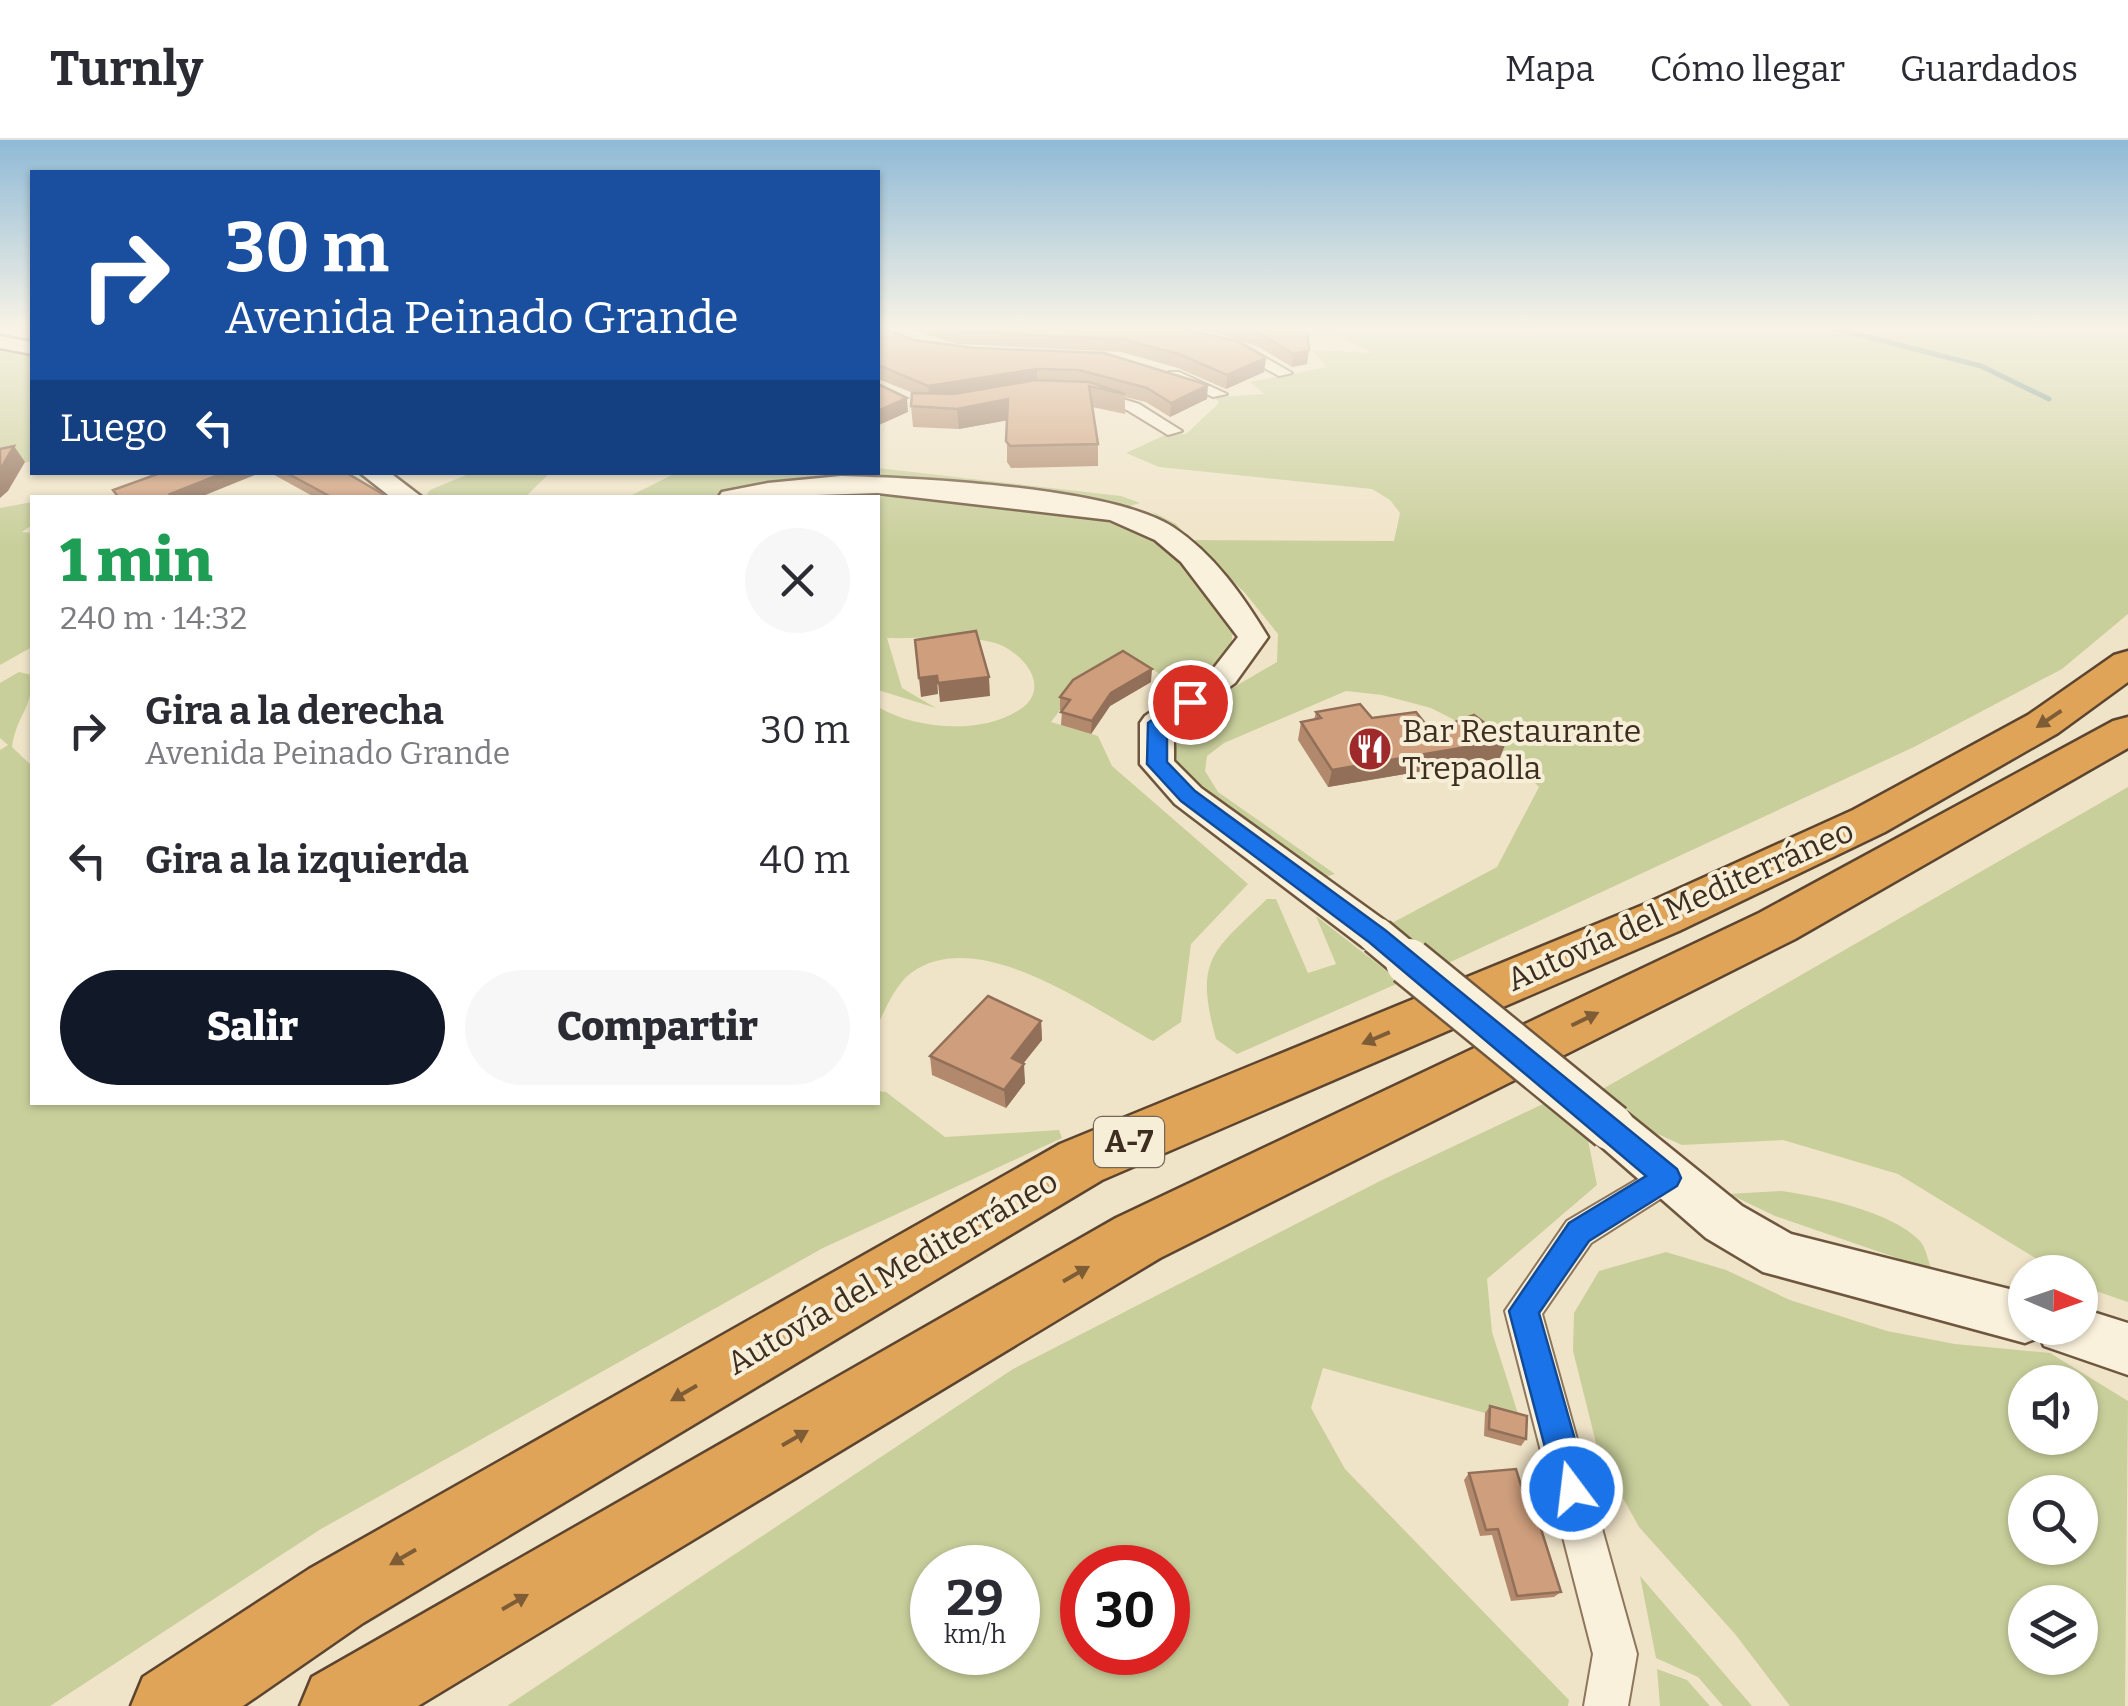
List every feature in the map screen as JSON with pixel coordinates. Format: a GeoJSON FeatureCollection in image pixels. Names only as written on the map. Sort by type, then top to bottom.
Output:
{"type":"FeatureCollection","features":[{"type":"Feature","properties":{"kind":"highway","name":"Autovía del Mediterráneo"},"geometry":{"type":"LineString","coordinates":[[172,1706],[336,1596],[1081,1162],[1661,918],[1869,821],[2043,724],[2128,662]]}},
{"type":"Feature","properties":{"kind":"highway","name":"Autovía del Mediterráneo"},"geometry":{"type":"LineString","coordinates":[[341,1706],[1138,1238],[1777,926],[2128,730]]}},
{"type":"Feature","properties":{"kind":"main road"},"geometry":{"type":"LineString","coordinates":[[376,475],[402,492]]}},
{"type":"Feature","properties":{"kind":"main road"},"geometry":{"type":"LineString","coordinates":[[746,495],[798,485],[918,486],[1103,510],[1162,533],[1232,601],[1253,638],[1243,660],[1222,680],[1158,723],[1157,764],[1188,796],[1377,936],[1724,1222],[1780,1254],[2008,1314]]}},
{"type":"Feature","properties":{"kind":"main road"},"geometry":{"type":"LineString","coordinates":[[2098,1339],[2128,1349]]}},
{"type":"Feature","properties":{"kind":"street"},"geometry":{"type":"LineString","coordinates":[[1112,401],[1134,406],[1174,430]]}},
{"type":"Feature","properties":{"kind":"street"},"geometry":{"type":"LineString","coordinates":[[1606,1706],[1615,1654],[1524,1311],[1579,1232],[1668,1178]]}},
{"type":"Feature","properties":{"kind":"green space"},"geometry":{"type":"Polygon","coordinates":[[[0,401],[30,401],[30,461],[0,468],[0,401]]]}},
{"type":"Feature","properties":{"kind":"green space"},"geometry":{"type":"Polygon","coordinates":[[[1218,401],[2128,401],[2128,614],[2062,669],[1914,747],[1444,965],[1392,923],[1497,867],[1539,787],[1494,742],[1431,708],[1382,695],[1346,691],[1224,743],[1207,756],[1205,771],[1218,792],[1335,874],[1322,878],[1189,781],[1177,761],[1177,745],[1196,716],[1229,690],[1277,662],[1278,634],[1245,593],[1191,540],[1394,541],[1400,513],[1390,500],[1372,489],[1159,467],[1126,453],[1165,435],[1186,434],[1218,401]]]}},
{"type":"Feature","properties":{"kind":"green space"},"geometry":{"type":"Polygon","coordinates":[[[880,468],[1121,496],[1140,503],[1126,507],[1096,501],[749,487],[715,495],[632,495],[672,475],[880,475],[880,468]]]}},
{"type":"Feature","properties":{"kind":"green space"},"geometry":{"type":"Polygon","coordinates":[[[466,475],[547,475],[527,495],[426,495],[466,475]]]}},
{"type":"Feature","properties":{"kind":"green space"},"geometry":{"type":"Polygon","coordinates":[[[880,495],[1087,517],[1128,527],[1175,555],[1233,627],[1231,651],[1216,672],[1169,680],[1135,658],[1067,701],[1051,722],[1098,736],[1112,766],[1248,884],[1191,944],[1181,1022],[1153,1041],[1034,976],[968,958],[938,960],[911,973],[896,990],[880,1020],[880,708],[929,724],[986,723],[1019,710],[1029,701],[1034,681],[1024,662],[995,643],[955,638],[887,638],[902,688],[936,708],[880,691],[880,495]]]}},
{"type":"Feature","properties":{"kind":"green space"},"geometry":{"type":"Polygon","coordinates":[[[30,502],[30,526],[22,532],[30,533],[30,648],[0,665],[0,508],[30,502]]]}},
{"type":"Feature","properties":{"kind":"green space"},"geometry":{"type":"Polygon","coordinates":[[[1151,511],[1176,524],[1191,540],[1151,511]]]}},
{"type":"Feature","properties":{"kind":"green space"},"geometry":{"type":"Polygon","coordinates":[[[19,672],[30,675],[30,697],[12,747],[30,764],[30,1105],[880,1105],[880,1091],[945,1137],[1059,1130],[1062,1138],[823,1248],[321,1529],[50,1706],[0,1706],[0,750],[8,745],[0,738],[0,683],[19,672]]]}},
{"type":"Feature","properties":{"kind":"green space"},"geometry":{"type":"Polygon","coordinates":[[[2128,787],[2128,1302],[2098,1292],[2098,1255],[2030,1255],[1898,1174],[1783,1140],[1682,1145],[1651,1131],[1601,1090],[2128,787]]]}},
{"type":"Feature","properties":{"kind":"green space"},"geometry":{"type":"Polygon","coordinates":[[[1267,899],[1276,899],[1308,973],[1336,964],[1316,916],[1401,982],[1237,1054],[1216,1039],[1207,991],[1208,974],[1221,945],[1267,899]]]}},
{"type":"Feature","properties":{"kind":"green space"},"geometry":{"type":"Polygon","coordinates":[[[1545,1103],[1588,1140],[1597,1185],[1487,1279],[1492,1332],[1521,1423],[1323,1368],[1311,1408],[1345,1469],[1569,1700],[1568,1706],[507,1706],[1013,1369],[1382,1180],[1545,1103]]]}},
{"type":"Feature","properties":{"kind":"green space"},"geometry":{"type":"Polygon","coordinates":[[[1781,1191],[1835,1201],[1892,1222],[1920,1241],[1932,1270],[1775,1216],[1729,1194],[1781,1191]]]}},
{"type":"Feature","properties":{"kind":"green space"},"geometry":{"type":"Polygon","coordinates":[[[1666,1252],[1726,1270],[1790,1300],[1887,1331],[1955,1344],[2050,1353],[2070,1365],[2008,1365],[2008,1455],[2098,1455],[2098,1383],[2128,1401],[2125,1706],[1790,1706],[1735,1634],[1639,1527],[1599,1455],[1573,1351],[1574,1313],[1599,1271],[1666,1252]]]}},
{"type":"Feature","properties":{"kind":"green space"},"geometry":{"type":"Polygon","coordinates":[[[1640,1576],[1752,1706],[1723,1706],[1698,1677],[1656,1658],[1640,1576]]]}},
{"type":"Feature","properties":{"kind":"green space"},"geometry":{"type":"Polygon","coordinates":[[[1657,1669],[1687,1680],[1710,1706],[1660,1706],[1657,1669]]]}},
{"type":"Feature","properties":{"kind":"building"},"geometry":{"type":"Polygon","coordinates":[[[880,401],[900,401],[880,410],[880,401]]]}},
{"type":"Feature","properties":{"kind":"building"},"geometry":{"type":"Polygon","coordinates":[[[911,401],[997,401],[957,409],[911,406],[911,401]]]}},
{"type":"Feature","properties":{"kind":"building"},"geometry":{"type":"Polygon","coordinates":[[[1008,401],[1091,401],[1098,444],[1010,446],[1006,441],[1008,401]]]}},
{"type":"Feature","properties":{"kind":"building"},"geometry":{"type":"Polygon","coordinates":[[[14,446],[0,470],[0,449],[14,446]]]}},
{"type":"Feature","properties":{"kind":"building"},"geometry":{"type":"Polygon","coordinates":[[[155,475],[218,475],[171,495],[117,495],[113,490],[155,475]]]}},
{"type":"Feature","properties":{"kind":"building"},"geometry":{"type":"Polygon","coordinates":[[[291,475],[350,475],[384,495],[327,495],[291,475]]]}},
{"type":"Feature","properties":{"kind":"building"},"geometry":{"type":"Polygon","coordinates":[[[976,631],[989,677],[938,683],[937,676],[919,678],[915,640],[976,631]]]}},
{"type":"Feature","properties":{"kind":"building"},"geometry":{"type":"Polygon","coordinates":[[[1123,651],[1152,669],[1111,693],[1092,721],[1061,712],[1070,700],[1060,697],[1073,680],[1123,651]]]}},
{"type":"Feature","properties":{"kind":"building"},"geometry":{"type":"Polygon","coordinates":[[[1360,704],[1372,718],[1416,712],[1431,731],[1474,715],[1507,740],[1332,770],[1301,722],[1321,718],[1316,712],[1360,704]]]}},
{"type":"Feature","properties":{"kind":"building"},"geometry":{"type":"Polygon","coordinates":[[[988,996],[1041,1021],[1012,1058],[1024,1064],[1004,1090],[930,1056],[988,996]]]}},
{"type":"Feature","properties":{"kind":"building"},"geometry":{"type":"Polygon","coordinates":[[[1490,1406],[1527,1416],[1526,1439],[1489,1429],[1490,1406]]]}},
{"type":"Feature","properties":{"kind":"building"},"geometry":{"type":"Polygon","coordinates":[[[1516,1469],[1528,1508],[1534,1507],[1561,1592],[1517,1596],[1498,1529],[1486,1530],[1469,1473],[1516,1469]]]}},
{"type":"Feature","properties":{"kind":"place","name":"Bar Restaurante Trepaolla"},"geometry":{"type":"Point","coordinates":[1370,749]}},
{"type":"Feature","properties":{"kind":"route"},"geometry":{"type":"LineString","coordinates":[[1190,702],[1158,723],[1157,744],[1157,764],[1188,796],[1377,936],[1668,1178],[1579,1232],[1524,1311],[1572,1489]]}}]}
